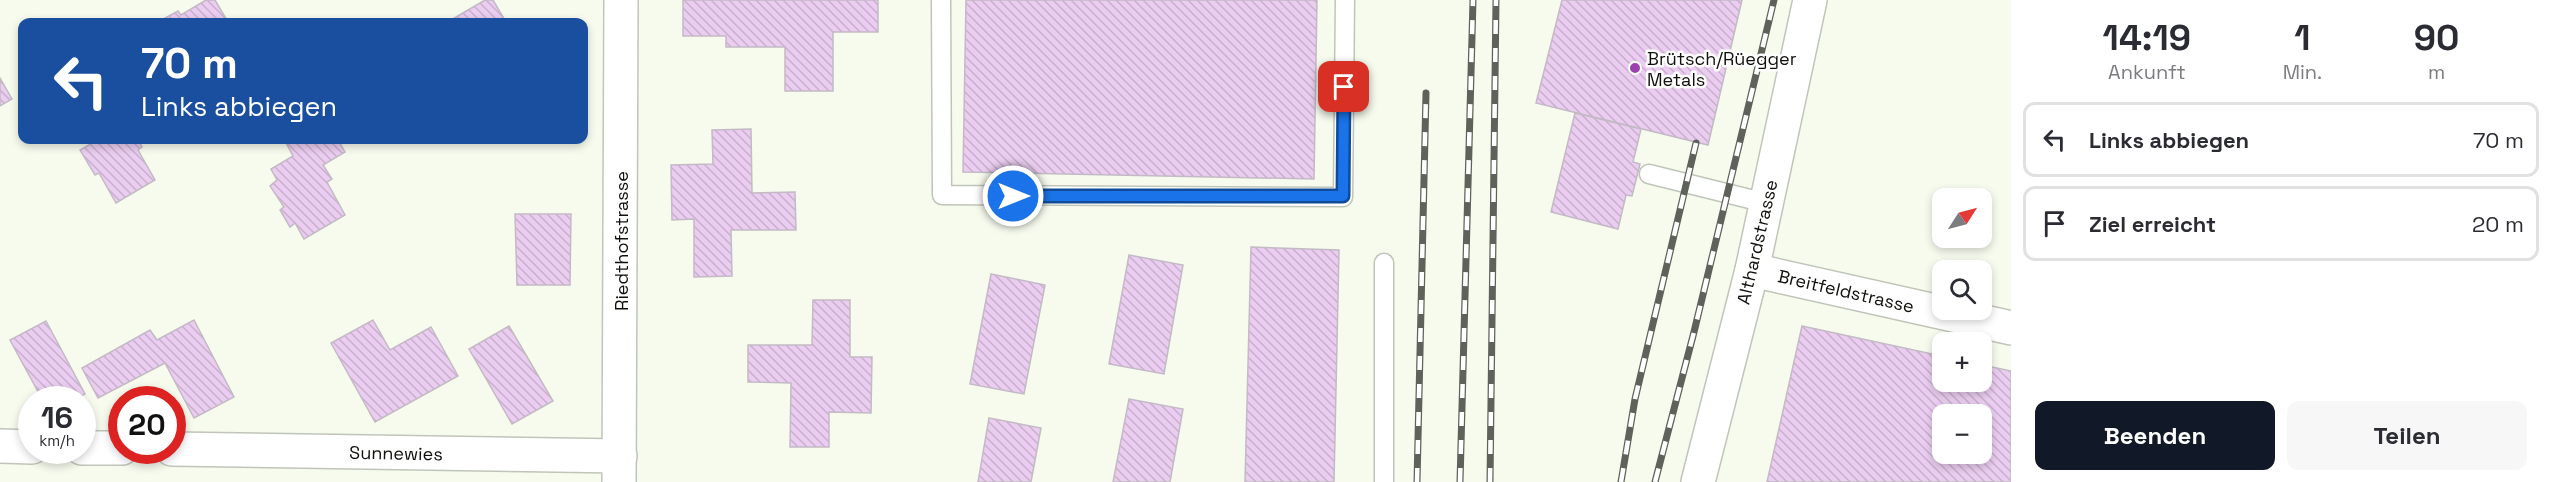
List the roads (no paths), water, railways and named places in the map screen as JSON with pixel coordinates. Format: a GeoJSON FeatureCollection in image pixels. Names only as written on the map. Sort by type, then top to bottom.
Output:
{"type":"FeatureCollection","features":[{"type":"Feature","properties":{"kind":"street","name":"Riedthofstrasse"},"geometry":{"type":"LineString","coordinates":[[620,469],[621,0]]}},
{"type":"Feature","properties":{"kind":"street","name":"Althardstrasse"},"geometry":{"type":"LineString","coordinates":[[1698,482],[1752,270],[1810,0]]}},
{"type":"Feature","properties":{"kind":"street","name":"Breitfeldstrasse"},"geometry":{"type":"LineString","coordinates":[[1752,270],[2011,328]]}},
{"type":"Feature","properties":{"kind":"street"},"geometry":{"type":"LineString","coordinates":[[0,446],[18,447]]}},
{"type":"Feature","properties":{"kind":"street","name":"Sunnewies"},"geometry":{"type":"LineString","coordinates":[[186,450],[620,469]]}},
{"type":"Feature","properties":{"kind":"lane"},"geometry":{"type":"LineString","coordinates":[[941,0],[942,195],[1343,196],[1345,0]]}},
{"type":"Feature","properties":{"kind":"lane"},"geometry":{"type":"LineString","coordinates":[[1649,174],[1766,203]]}},
{"type":"Feature","properties":{"kind":"lane"},"geometry":{"type":"LineString","coordinates":[[1383,262],[1384,482]]}},
{"type":"Feature","properties":{"kind":"railway"},"geometry":{"type":"LineString","coordinates":[[1460,482],[1473,0]]}},
{"type":"Feature","properties":{"kind":"railway"},"geometry":{"type":"LineString","coordinates":[[1490,482],[1496,0]]}},
{"type":"Feature","properties":{"kind":"railway"},"geometry":{"type":"LineString","coordinates":[[1655,482],[1694,332],[1774,0]]}},
{"type":"Feature","properties":{"kind":"railway"},"geometry":{"type":"LineString","coordinates":[[1417,482],[1426,93]]}},
{"type":"Feature","properties":{"kind":"railway"},"geometry":{"type":"LineString","coordinates":[[1621,482],[1635,399],[1696,143]]}},
{"type":"Feature","properties":{"kind":"place","name":"Brütsch/Rüegger Metals"},"geometry":{"type":"Point","coordinates":[1635,68]}}]}
